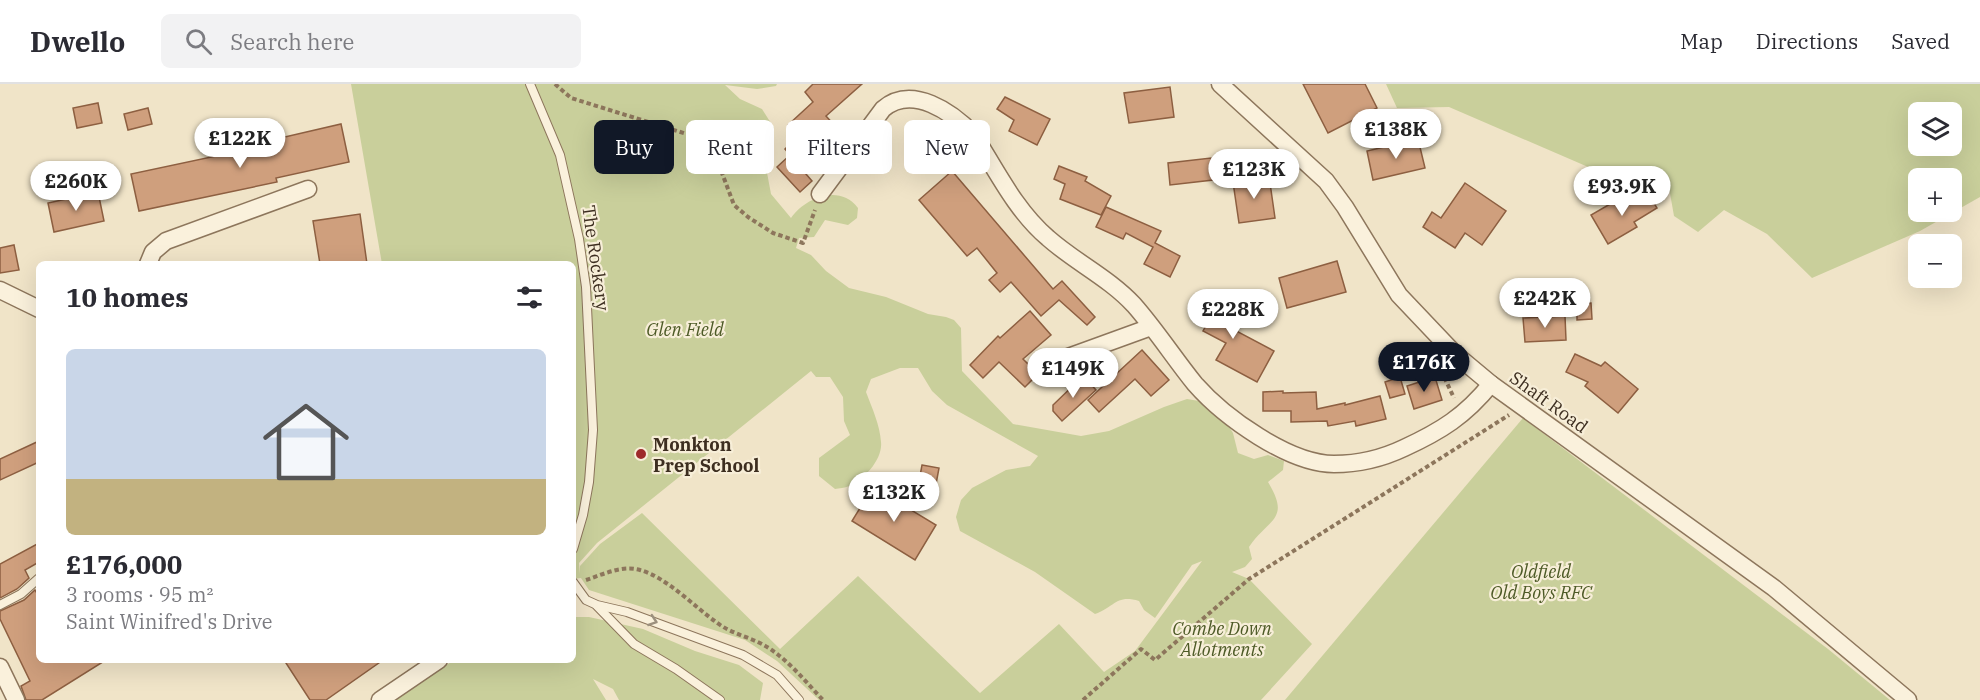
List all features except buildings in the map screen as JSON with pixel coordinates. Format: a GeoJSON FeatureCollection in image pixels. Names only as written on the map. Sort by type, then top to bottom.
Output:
{"type":"FeatureCollection","features":[{"type":"Feature","properties":{"kind":"street","name":"Shaft Road"},"geometry":{"type":"LineString","coordinates":[[1220,84],[1326,181],[1345,207],[1399,295],[1455,354],[1491,384],[1774,588],[1908,700]]}},
{"type":"Feature","properties":{"kind":"street"},"geometry":{"type":"LineString","coordinates":[[820,194],[884,109],[893,101],[906,98],[920,99],[947,112],[974,135],[1034,225],[1048,239],[1120,292],[1152,327],[1197,385],[1242,426],[1273,445],[1298,456],[1332,464],[1364,461],[1394,453],[1426,438],[1462,416],[1491,384]]}},
{"type":"Feature","properties":{"kind":"street"},"geometry":{"type":"LineString","coordinates":[[149,261],[153,252],[166,241],[308,189]]}},
{"type":"Feature","properties":{"kind":"street"},"geometry":{"type":"LineString","coordinates":[[0,290],[36,308]]}},
{"type":"Feature","properties":{"kind":"street"},"geometry":{"type":"LineString","coordinates":[[1060,360],[1152,327]]}},
{"type":"Feature","properties":{"kind":"street"},"geometry":{"type":"LineString","coordinates":[[380,700],[435,663]]}},
{"type":"Feature","properties":{"kind":"street"},"geometry":{"type":"LineString","coordinates":[[0,667],[16,700]]}},
{"type":"Feature","properties":{"kind":"lane","name":"The Rockery"},"geometry":{"type":"LineString","coordinates":[[530,84],[560,155],[577,230],[586,288],[593,430],[589,482],[576,539]]}},
{"type":"Feature","properties":{"kind":"lane"},"geometry":{"type":"LineString","coordinates":[[0,605],[21,594],[36,581]]}},
{"type":"Feature","properties":{"kind":"lane"},"geometry":{"type":"LineString","coordinates":[[576,586],[586,600],[597,605],[627,612],[743,655],[777,675],[799,700]]}},
{"type":"Feature","properties":{"kind":"lane"},"geometry":{"type":"LineString","coordinates":[[597,605],[634,644],[676,669],[720,700]]}},
{"type":"Feature","properties":{"kind":"path"},"geometry":{"type":"LineString","coordinates":[[555,84],[571,98],[690,135],[709,148],[719,165],[734,205],[748,217],[783,238],[803,243],[820,194]]}},
{"type":"Feature","properties":{"kind":"path"},"geometry":{"type":"LineString","coordinates":[[1083,700],[1141,649],[1155,660],[1249,579],[1515,412],[1521,405]]}},
{"type":"Feature","properties":{"kind":"path"},"geometry":{"type":"LineString","coordinates":[[576,582],[616,570],[629,568],[642,570],[685,597],[726,630],[763,645],[789,664],[823,700]]}},
{"type":"Feature","properties":{"kind":"green space"},"geometry":{"type":"Polygon","coordinates":[[[351,84],[777,84],[757,89],[725,85],[740,99],[762,109],[769,120],[686,120],[686,174],[767,174],[771,194],[791,218],[805,204],[823,196],[842,196],[851,201],[858,208],[857,218],[848,225],[825,220],[814,237],[799,238],[796,248],[811,255],[826,271],[849,288],[886,297],[928,314],[954,320],[961,328],[962,371],[1013,424],[1081,436],[1109,431],[1187,399],[1205,402],[1226,422],[1233,433],[1238,453],[1254,459],[1268,455],[1284,461],[1283,470],[1268,482],[1278,504],[1275,518],[1249,547],[1252,559],[1245,567],[1232,572],[1249,579],[1312,644],[1261,700],[819,700],[777,661],[745,640],[589,590],[581,578],[576,579],[576,261],[381,261],[351,84]],[[900,368],[871,379],[866,392],[879,429],[881,449],[876,462],[866,474],[847,487],[835,489],[819,476],[819,458],[850,435],[844,421],[843,397],[830,377],[816,377],[811,371],[597,543],[579,563],[580,574],[580,566],[600,544],[642,513],[780,649],[858,576],[980,693],[1059,624],[1104,672],[1135,651],[1202,561],[1192,565],[1155,618],[1144,610],[1139,601],[1131,599],[1120,600],[1095,614],[1035,572],[960,531],[956,517],[961,500],[972,488],[1006,470],[1030,466],[1038,456],[947,405],[932,391],[918,368],[900,368]]]}},
{"type":"Feature","properties":{"kind":"green space"},"geometry":{"type":"Polygon","coordinates":[[[1386,84],[1980,84],[1980,197],[1962,207],[1962,168],[1908,168],[1908,222],[1936,222],[1812,278],[1767,234],[1724,210],[1698,232],[1674,216],[1668,182],[1654,175],[1616,179],[1449,107],[1397,108],[1386,84]]]}},
{"type":"Feature","properties":{"kind":"green space","name":"Oldfield Old Boys RFC"},"geometry":{"type":"Polygon","coordinates":[[[1523,418],[1828,649],[1890,700],[1285,700],[1523,418]]]}},
{"type":"Feature","properties":{"kind":"green space"},"geometry":{"type":"Polygon","coordinates":[[[576,617],[589,617],[643,629],[695,651],[739,665],[763,683],[760,700],[619,700],[613,689],[593,679],[606,700],[393,700],[449,663],[576,663],[576,617]]]}},
{"type":"Feature","properties":{"kind":"place","name":"Monkton Prep School"},"geometry":{"type":"Point","coordinates":[641,454]}},
{"type":"Feature","properties":{"kind":"park label","name":"Glen Field"},"geometry":{"type":"Point","coordinates":[685,329]}},
{"type":"Feature","properties":{"kind":"park label","name":"Combe Down Allotments"},"geometry":{"type":"Point","coordinates":[1222,638]}}]}
